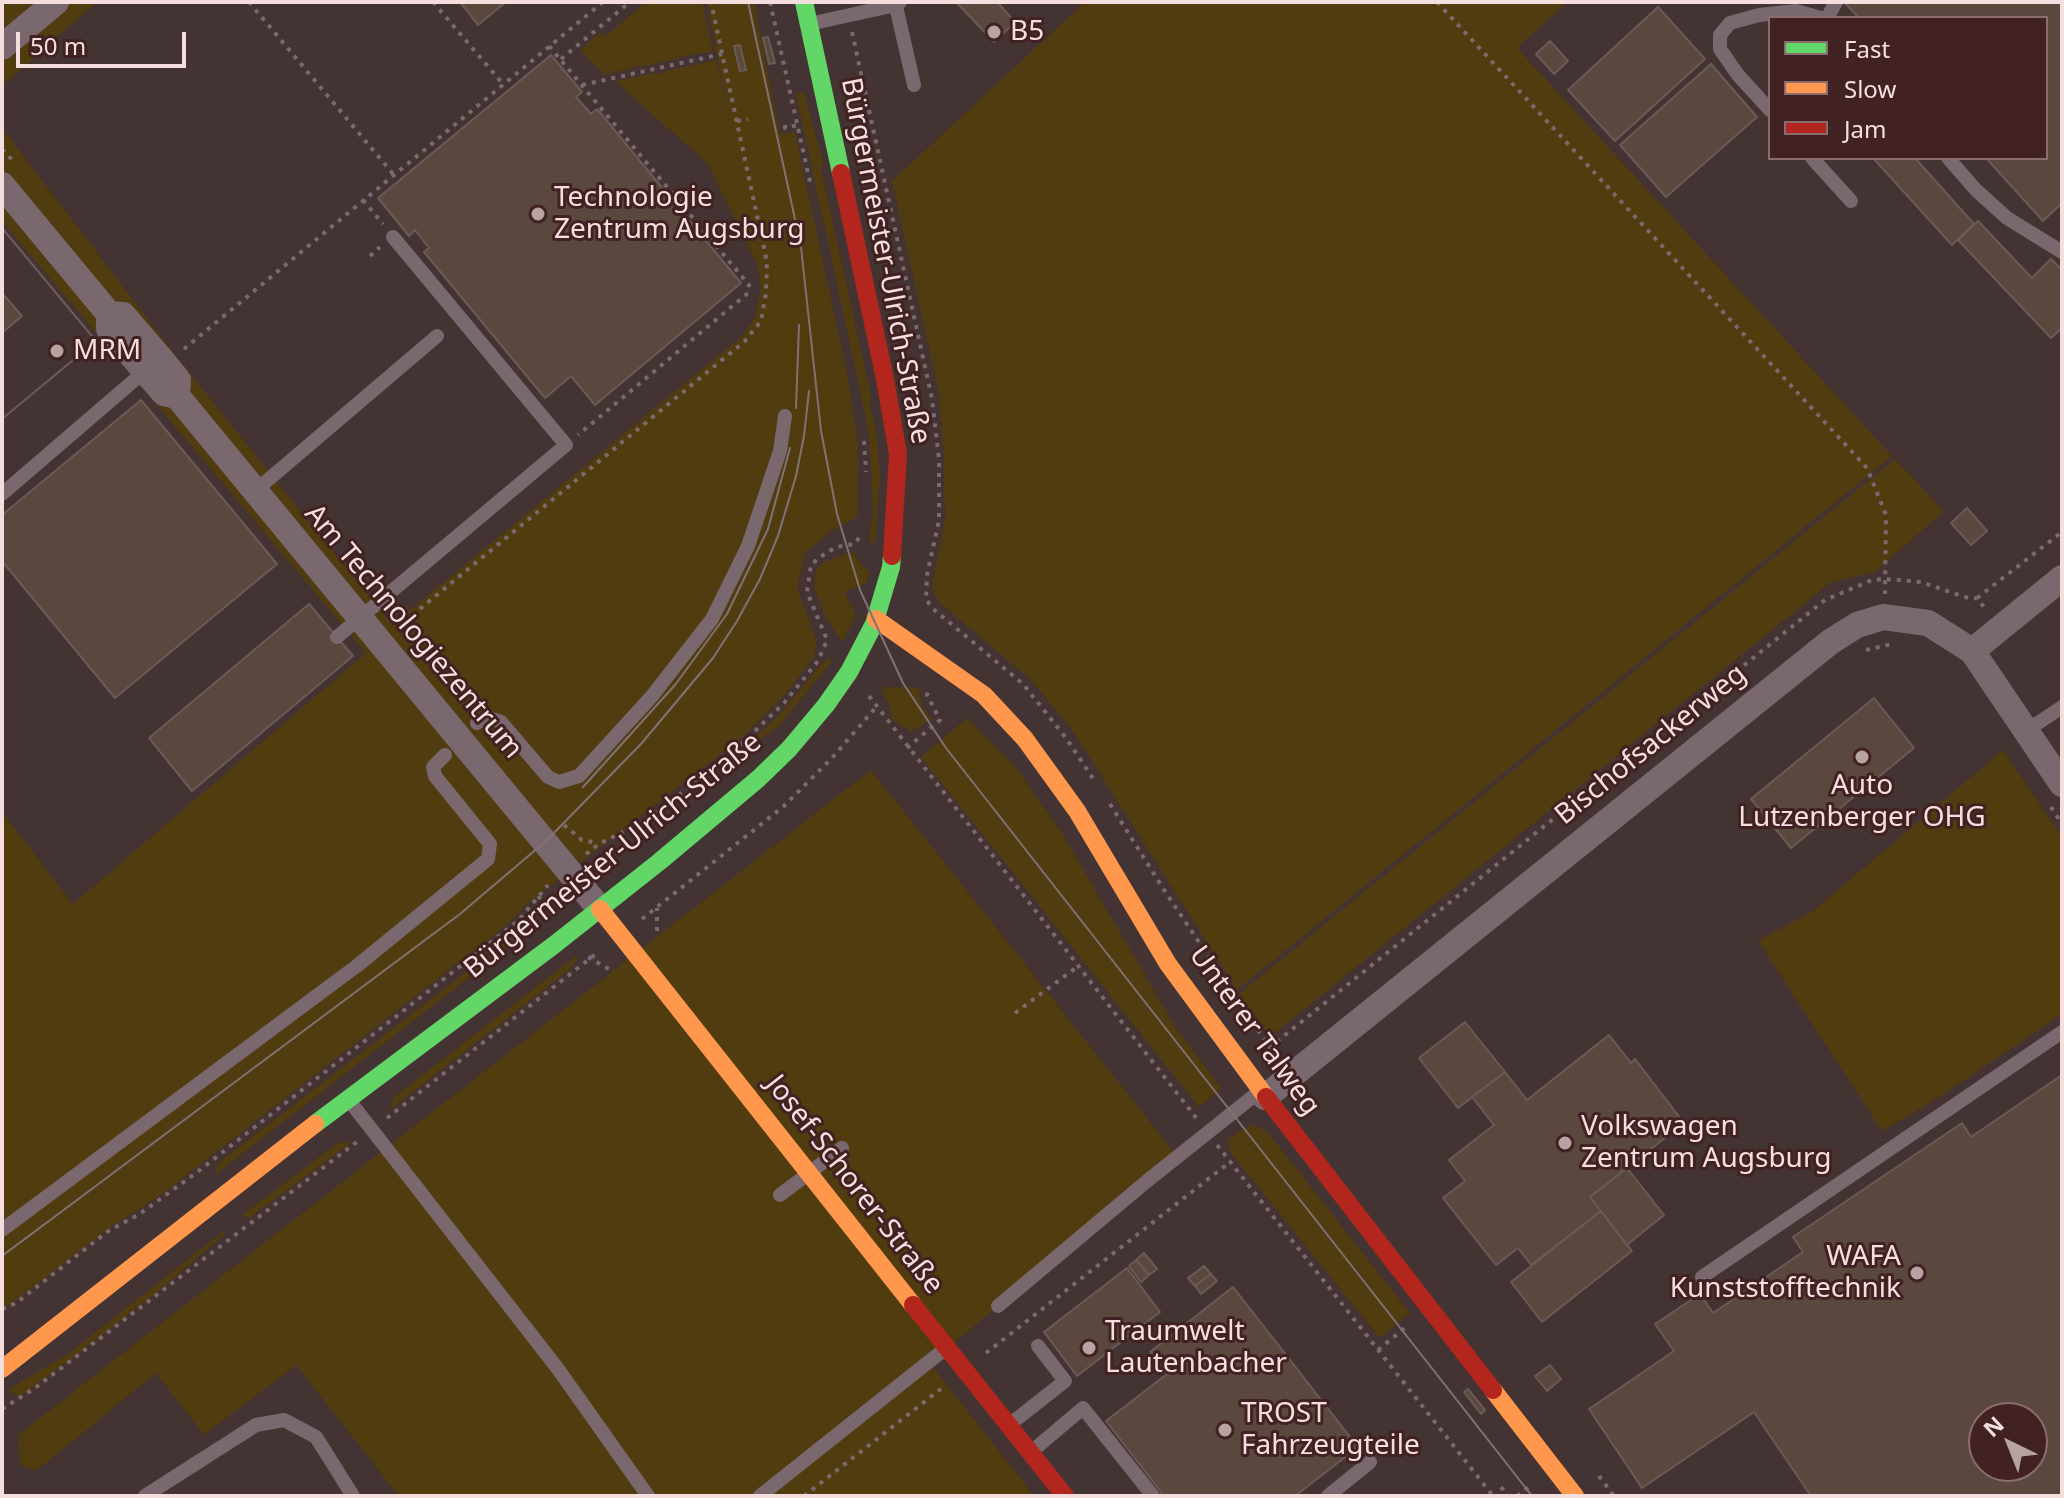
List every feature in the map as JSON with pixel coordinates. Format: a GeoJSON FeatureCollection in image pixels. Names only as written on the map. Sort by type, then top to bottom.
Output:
{"type":"FeatureCollection","features":[{"type":"Feature","properties":{"kind":"street"},"geometry":{"type":"LineString","coordinates":[[7,49],[56,2]]}},
{"type":"Feature","properties":{"kind":"street","name":"Bürgermeister-Ulrich-Straße"},"geometry":{"type":"LineString","coordinates":[[2,1369],[347,1099],[600,909],[747,788],[789,749],[849,672],[876,619],[891,567],[898,454],[882,364],[804,2]]}},
{"type":"Feature","properties":{"kind":"street","name":"Am Technologiezentrum"},"geometry":{"type":"LineString","coordinates":[[2,185],[109,314],[123,315],[153,364],[178,380],[177,396],[600,909]]}},
{"type":"Feature","properties":{"kind":"street"},"geometry":{"type":"LineString","coordinates":[[1972,651],[2062,578]]}},
{"type":"Feature","properties":{"kind":"street","name":"Bischofsackerweg"},"geometry":{"type":"LineString","coordinates":[[1263,1094],[1830,642],[1857,625],[1883,617],[1928,623],[1972,651],[2026,731],[2056,795]]}},
{"type":"Feature","properties":{"kind":"street","name":"Unterer Talweg"},"geometry":{"type":"LineString","coordinates":[[876,619],[984,695],[1025,739],[1077,811],[1168,964],[1263,1094],[1575,1496]]}},
{"type":"Feature","properties":{"kind":"street","name":"Josef-Schorer-Straße"},"geometry":{"type":"LineString","coordinates":[[600,909],[1065,1496]]}},
{"type":"Feature","properties":{"kind":"lane"},"geometry":{"type":"LineString","coordinates":[[808,24],[897,3],[914,85]]}},
{"type":"Feature","properties":{"kind":"lane"},"geometry":{"type":"LineString","coordinates":[[1768,108],[1738,75],[1720,49],[1720,35],[1730,23],[1759,15],[1796,11],[1816,16]]}},
{"type":"Feature","properties":{"kind":"lane"},"geometry":{"type":"LineString","coordinates":[[1814,160],[1851,201]]}},
{"type":"Feature","properties":{"kind":"lane"},"geometry":{"type":"LineString","coordinates":[[1950,160],[2007,218],[2062,252]]}},
{"type":"Feature","properties":{"kind":"lane"},"geometry":{"type":"LineString","coordinates":[[337,637],[566,445],[393,237]]}},
{"type":"Feature","properties":{"kind":"lane"},"geometry":{"type":"LineString","coordinates":[[255,491],[437,336]]}},
{"type":"Feature","properties":{"kind":"lane"},"geometry":{"type":"LineString","coordinates":[[2,494],[153,364]]}},
{"type":"Feature","properties":{"kind":"lane"},"geometry":{"type":"LineString","coordinates":[[477,723],[486,717],[501,722],[548,777],[559,782],[579,776],[652,696],[712,619],[748,546],[780,451],[785,416]]}},
{"type":"Feature","properties":{"kind":"lane"},"geometry":{"type":"LineString","coordinates":[[2026,731],[2062,707]]}},
{"type":"Feature","properties":{"kind":"lane"},"geometry":{"type":"LineString","coordinates":[[2,1230],[358,965],[488,859],[490,844],[435,776],[433,767],[445,755]]}},
{"type":"Feature","properties":{"kind":"lane"},"geometry":{"type":"LineString","coordinates":[[1702,1277],[2062,1032]]}},
{"type":"Feature","properties":{"kind":"lane"},"geometry":{"type":"LineString","coordinates":[[998,1306],[1196,1141],[1263,1094]]}},
{"type":"Feature","properties":{"kind":"lane"},"geometry":{"type":"LineString","coordinates":[[347,1099],[558,1369],[648,1496]]}},
{"type":"Feature","properties":{"kind":"lane"},"geometry":{"type":"LineString","coordinates":[[780,1195],[842,1148]]}},
{"type":"Feature","properties":{"kind":"lane"},"geometry":{"type":"LineString","coordinates":[[1009,1425],[1065,1381],[1038,1346]]}},
{"type":"Feature","properties":{"kind":"lane"},"geometry":{"type":"LineString","coordinates":[[760,1496],[947,1348]]}},
{"type":"Feature","properties":{"kind":"lane"},"geometry":{"type":"LineString","coordinates":[[1031,1452],[1083,1408],[1153,1496]]}},
{"type":"Feature","properties":{"kind":"lane"},"geometry":{"type":"LineString","coordinates":[[145,1496],[256,1425],[284,1420],[316,1437],[353,1496]]}},
{"type":"Feature","properties":{"kind":"lane"},"geometry":{"type":"LineString","coordinates":[[1328,1496],[1370,1462]]}},
{"type":"Feature","properties":{"kind":"path"},"geometry":{"type":"LineString","coordinates":[[249,2],[394,175]]}},
{"type":"Feature","properties":{"kind":"path"},"geometry":{"type":"LineString","coordinates":[[433,2],[503,84]]}},
{"type":"Feature","properties":{"kind":"path"},"geometry":{"type":"LineString","coordinates":[[153,364],[168,351],[176,356],[603,2]]}},
{"type":"Feature","properties":{"kind":"path"},"geometry":{"type":"LineString","coordinates":[[561,59],[630,2]]}},
{"type":"Feature","properties":{"kind":"path"},"geometry":{"type":"LineString","coordinates":[[383,647],[401,632],[404,622],[745,341],[761,321],[767,262],[711,2]]}},
{"type":"Feature","properties":{"kind":"path"},"geometry":{"type":"LineString","coordinates":[[770,2],[811,186]]}},
{"type":"Feature","properties":{"kind":"path"},"geometry":{"type":"LineString","coordinates":[[1437,2],[1867,468],[1886,515],[1883,617]]}},
{"type":"Feature","properties":{"kind":"path"},"geometry":{"type":"LineString","coordinates":[[848,15],[932,399],[939,459],[939,520],[927,575],[926,599],[958,630]]}},
{"type":"Feature","properties":{"kind":"path"},"geometry":{"type":"LineString","coordinates":[[549,46],[749,285],[748,293],[566,445]]}},
{"type":"Feature","properties":{"kind":"path"},"geometry":{"type":"LineString","coordinates":[[582,85],[722,54]]}},
{"type":"Feature","properties":{"kind":"path"},"geometry":{"type":"LineString","coordinates":[[737,121],[748,119]]}},
{"type":"Feature","properties":{"kind":"path"},"geometry":{"type":"LineString","coordinates":[[785,125],[785,128],[798,125]]}},
{"type":"Feature","properties":{"kind":"path"},"geometry":{"type":"LineString","coordinates":[[363,200],[393,237]]}},
{"type":"Feature","properties":{"kind":"path"},"geometry":{"type":"LineString","coordinates":[[864,440],[866,484]]}},
{"type":"Feature","properties":{"kind":"path"},"geometry":{"type":"LineString","coordinates":[[2,1309],[16,1303],[107,1232],[141,1213],[196,1173],[518,921],[543,888],[599,844],[648,819],[728,757],[784,703],[818,661],[827,640],[807,592],[811,565],[836,547],[855,544],[863,530]]}},
{"type":"Feature","properties":{"kind":"path"},"geometry":{"type":"LineString","coordinates":[[1977,598],[2062,532]]}},
{"type":"Feature","properties":{"kind":"path"},"geometry":{"type":"LineString","coordinates":[[1853,657],[1867,650],[1896,644]]}},
{"type":"Feature","properties":{"kind":"path"},"geometry":{"type":"LineString","coordinates":[[2,1409],[47,1379],[372,1130],[784,806],[832,758],[877,706],[907,748]]}},
{"type":"Feature","properties":{"kind":"path"},"geometry":{"type":"LineString","coordinates":[[2056,795],[2062,824]]}},
{"type":"Feature","properties":{"kind":"path"},"geometry":{"type":"LineString","coordinates":[[1015,1013],[1077,966]]}},
{"type":"Feature","properties":{"kind":"path"},"geometry":{"type":"LineString","coordinates":[[804,1496],[1230,1162]]}},
{"type":"Feature","properties":{"kind":"path"},"geometry":{"type":"LineString","coordinates":[[1015,1312],[1024,1324]]}},
{"type":"Feature","properties":{"kind":"path"},"geometry":{"type":"LineString","coordinates":[[1378,1350],[1406,1327]]}},
{"type":"Feature","properties":{"kind":"path"},"geometry":{"type":"LineString","coordinates":[[1501,1487],[1508,1496]]}},
{"type":"Feature","properties":{"kind":"shaded area"},"geometry":{"type":"Polygon","coordinates":[[[2,2],[97,2],[2,86],[2,2]]]}},
{"type":"Feature","properties":{"kind":"shaded area"},"geometry":{"type":"Polygon","coordinates":[[[646,2],[702,2],[713,52],[639,65],[605,75],[580,50],[600,32],[605,37],[646,2]]]}},
{"type":"Feature","properties":{"kind":"shaded area"},"geometry":{"type":"Polygon","coordinates":[[[707,2],[754,2],[780,134],[795,132],[846,368],[858,444],[858,516],[827,534],[806,552],[797,588],[816,639],[815,656],[785,695],[739,740],[165,1192],[114,1225],[2,1310],[2,812],[73,904],[366,653],[2,221],[2,128],[176,356],[392,625],[741,337],[755,317],[761,288],[757,264],[707,163],[615,81],[716,60],[729,118],[707,2]]]}},
{"type":"Feature","properties":{"kind":"shaded area"},"geometry":{"type":"Polygon","coordinates":[[[1085,2],[1567,2],[1517,48],[1892,456],[1237,990],[1073,731],[1030,679],[939,602],[932,586],[945,519],[939,393],[892,181],[1085,2]]]}},
{"type":"Feature","properties":{"kind":"shaded area"},"geometry":{"type":"Polygon","coordinates":[[[804,92],[823,162],[821,170],[871,396],[869,402],[876,432],[880,475],[875,544],[869,542],[873,507],[869,433],[796,94],[804,92]]]}},
{"type":"Feature","properties":{"kind":"shaded area"},"geometry":{"type":"Polygon","coordinates":[[[1895,459],[1944,511],[1875,572],[1830,583],[1270,1037],[1239,994],[1895,459]]]}},
{"type":"Feature","properties":{"kind":"shaded area"},"geometry":{"type":"Polygon","coordinates":[[[855,551],[859,563],[869,571],[866,583],[844,592],[856,615],[842,642],[825,616],[815,590],[816,570],[824,562],[855,551]]]}},
{"type":"Feature","properties":{"kind":"shaded area"},"geometry":{"type":"Polygon","coordinates":[[[828,659],[832,661],[780,725],[726,765],[781,713],[828,659]]]}},
{"type":"Feature","properties":{"kind":"shaded area"},"geometry":{"type":"Polygon","coordinates":[[[886,687],[919,688],[922,706],[932,719],[911,732],[892,720],[888,702],[881,691],[886,687]]]}},
{"type":"Feature","properties":{"kind":"shaded area"},"geometry":{"type":"Polygon","coordinates":[[[967,718],[1015,766],[1063,835],[1176,1028],[1221,1088],[1199,1107],[921,757],[967,718]]]}},
{"type":"Feature","properties":{"kind":"shaded area"},"geometry":{"type":"Polygon","coordinates":[[[2003,750],[2062,837],[2062,1014],[1938,1098],[1882,1131],[1758,941],[1813,911],[2003,750]]]}},
{"type":"Feature","properties":{"kind":"shaded area"},"geometry":{"type":"Polygon","coordinates":[[[871,770],[1177,1156],[930,1363],[1034,1496],[399,1496],[296,1365],[204,1435],[156,1373],[36,1471],[20,1465],[18,1435],[871,770]]]}},
{"type":"Feature","properties":{"kind":"shaded area"},"geometry":{"type":"Polygon","coordinates":[[[536,918],[510,946],[216,1174],[216,1167],[221,1161],[536,918]]]}},
{"type":"Feature","properties":{"kind":"shaded area"},"geometry":{"type":"Polygon","coordinates":[[[576,956],[578,959],[569,970],[389,1111],[394,1097],[576,956]]]}},
{"type":"Feature","properties":{"kind":"shaded area"},"geometry":{"type":"Polygon","coordinates":[[[1252,1124],[1267,1131],[1410,1313],[1380,1338],[1230,1152],[1228,1139],[1252,1124]]]}},
{"type":"Feature","properties":{"kind":"shaded area"},"geometry":{"type":"Polygon","coordinates":[[[351,1143],[249,1218],[242,1215],[336,1144],[351,1143]]]}},
{"type":"Feature","properties":{"kind":"shaded area"},"geometry":{"type":"Polygon","coordinates":[[[226,1229],[224,1235],[157,1292],[72,1358],[20,1396],[11,1393],[9,1389],[68,1354],[226,1229]]]}},
{"type":"Feature","properties":{"kind":"building"},"geometry":{"type":"Polygon","coordinates":[[[460,2],[506,2],[478,25],[460,2]]]}},
{"type":"Feature","properties":{"kind":"building","name":"B5"},"geometry":{"type":"Polygon","coordinates":[[[956,2],[997,2],[1015,22],[994,42],[956,2]]]}},
{"type":"Feature","properties":{"kind":"building"},"geometry":{"type":"Polygon","coordinates":[[[2062,2],[2062,203],[2043,221],[1988,160],[2048,160],[2048,16],[1857,16],[1845,3],[2062,2]]]}},
{"type":"Feature","properties":{"kind":"building"},"geometry":{"type":"Polygon","coordinates":[[[1658,7],[1705,59],[1615,141],[1568,90],[1658,7]]]}},
{"type":"Feature","properties":{"kind":"building"},"geometry":{"type":"Polygon","coordinates":[[[768,37],[775,63],[769,64],[763,38],[768,37]]]}},
{"type":"Feature","properties":{"kind":"building"},"geometry":{"type":"Polygon","coordinates":[[[1550,41],[1568,61],[1554,74],[1536,54],[1550,41]]]}},
{"type":"Feature","properties":{"kind":"building"},"geometry":{"type":"Polygon","coordinates":[[[740,45],[746,70],[740,71],[734,46],[740,45]]]}},
{"type":"Feature","properties":{"kind":"building","name":"Technologie Zentrum Augsburg"},"geometry":{"type":"Polygon","coordinates":[[[551,55],[582,92],[576,97],[591,114],[597,109],[741,283],[595,405],[571,376],[545,398],[424,252],[429,248],[415,230],[409,236],[378,198],[551,55]]]}},
{"type":"Feature","properties":{"kind":"building"},"geometry":{"type":"Polygon","coordinates":[[[1711,64],[1757,117],[1666,197],[1620,145],[1711,64]]]}},
{"type":"Feature","properties":{"kind":"building"},"geometry":{"type":"Polygon","coordinates":[[[1875,160],[1917,160],[1974,224],[1952,245],[1875,160]]]}},
{"type":"Feature","properties":{"kind":"building"},"geometry":{"type":"Polygon","coordinates":[[[1978,221],[2032,278],[2051,259],[2062,270],[2062,328],[2051,338],[1958,240],[1978,221]]]}},
{"type":"Feature","properties":{"kind":"building"},"geometry":{"type":"Polygon","coordinates":[[[2,228],[96,341],[2,419],[2,333],[22,316],[2,293],[2,228]]]}},
{"type":"Feature","properties":{"kind":"building"},"geometry":{"type":"Polygon","coordinates":[[[2,228],[96,341],[2,419],[2,228]]]}},
{"type":"Feature","properties":{"kind":"building"},"geometry":{"type":"Polygon","coordinates":[[[141,400],[277,564],[115,698],[2,561],[2,515],[141,400]]]}},
{"type":"Feature","properties":{"kind":"building"},"geometry":{"type":"Polygon","coordinates":[[[1967,508],[1987,531],[1971,545],[1951,523],[1967,508]]]}},
{"type":"Feature","properties":{"kind":"building"},"geometry":{"type":"Polygon","coordinates":[[[309,604],[353,656],[192,791],[149,738],[309,604]]]}},
{"type":"Feature","properties":{"kind":"building"},"geometry":{"type":"Polygon","coordinates":[[[1874,698],[1914,748],[1791,848],[1751,799],[1874,698]]]}},
{"type":"Feature","properties":{"kind":"building"},"geometry":{"type":"Polygon","coordinates":[[[1465,1022],[1505,1072],[1458,1108],[1419,1058],[1465,1022]]]}},
{"type":"Feature","properties":{"kind":"building","name":"Volkswagen Zentrum Augsburg"},"geometry":{"type":"Polygon","coordinates":[[[1609,1035],[1631,1063],[1635,1059],[1684,1123],[1590,1197],[1601,1211],[1531,1265],[1518,1248],[1496,1265],[1443,1198],[1465,1181],[1449,1160],[1494,1125],[1472,1097],[1505,1072],[1527,1100],[1609,1035]]]}},
{"type":"Feature","properties":{"kind":"building","name":"WAFA Kunststofftechnik"},"geometry":{"type":"Polygon","coordinates":[[[2062,1075],[2062,1496],[1811,1496],[1754,1412],[1642,1488],[1589,1409],[1674,1351],[1655,1324],[1700,1294],[1713,1313],[1803,1252],[1793,1237],[1962,1123],[1971,1137],[2062,1075]]]}},
{"type":"Feature","properties":{"kind":"building"},"geometry":{"type":"Polygon","coordinates":[[[1627,1168],[1664,1215],[1627,1245],[1590,1197],[1627,1168]]]}},
{"type":"Feature","properties":{"kind":"building"},"geometry":{"type":"Polygon","coordinates":[[[1601,1211],[1632,1251],[1542,1322],[1511,1282],[1601,1211]]]}},
{"type":"Feature","properties":{"kind":"building"},"geometry":{"type":"Polygon","coordinates":[[[1144,1253],[1157,1269],[1149,1275],[1136,1260],[1144,1253]]]}},
{"type":"Feature","properties":{"kind":"building"},"geometry":{"type":"Polygon","coordinates":[[[1136,1260],[1149,1275],[1141,1282],[1129,1266],[1136,1260]]]}},
{"type":"Feature","properties":{"kind":"building"},"geometry":{"type":"Polygon","coordinates":[[[1204,1266],[1211,1274],[1195,1286],[1188,1278],[1204,1266]]]}},
{"type":"Feature","properties":{"kind":"building"},"geometry":{"type":"Polygon","coordinates":[[[1127,1268],[1160,1312],[1077,1376],[1044,1332],[1127,1268]]]}},
{"type":"Feature","properties":{"kind":"building"},"geometry":{"type":"Polygon","coordinates":[[[1211,1274],[1217,1281],[1201,1294],[1195,1286],[1211,1274]]]}},
{"type":"Feature","properties":{"kind":"building"},"geometry":{"type":"Polygon","coordinates":[[[1233,1287],[1358,1447],[1295,1496],[1164,1496],[1106,1421],[1167,1374],[1150,1352],[1233,1287]]]}},
{"type":"Feature","properties":{"kind":"building"},"geometry":{"type":"Polygon","coordinates":[[[1550,1365],[1561,1379],[1547,1391],[1535,1376],[1550,1365]]]}},
{"type":"Feature","properties":{"kind":"building"},"geometry":{"type":"Polygon","coordinates":[[[1468,1389],[1485,1410],[1481,1414],[1464,1392],[1468,1389]]]}},
{"type":"Feature","properties":{"kind":"tram line"},"geometry":{"type":"LineString","coordinates":[[748,2],[801,247],[821,431],[837,514],[860,590],[903,683],[946,748],[1532,1496]]}},
{"type":"Feature","properties":{"kind":"tram line"},"geometry":{"type":"LineString","coordinates":[[796,408],[799,325]]}},
{"type":"Feature","properties":{"kind":"tram line"},"geometry":{"type":"LineString","coordinates":[[2,1256],[460,914],[546,841],[641,744],[713,658],[760,579],[778,536],[796,476],[809,391]]}},
{"type":"Feature","properties":{"kind":"tram line"},"geometry":{"type":"LineString","coordinates":[[583,787],[675,685],[727,614],[768,529],[790,448]]}},
{"type":"Feature","properties":{"kind":"traffic: fast"},"geometry":{"type":"LineString","coordinates":[[804,2],[841,173]]}},
{"type":"Feature","properties":{"kind":"traffic: fast"},"geometry":{"type":"LineString","coordinates":[[315,1124],[554,945],[659,862],[789,749],[849,672],[874,624],[892,556]]}},
{"type":"Feature","properties":{"kind":"traffic: slow"},"geometry":{"type":"LineString","coordinates":[[876,619],[984,695],[1025,739],[1077,811],[1168,964],[1266,1097]]}},
{"type":"Feature","properties":{"kind":"traffic: slow"},"geometry":{"type":"LineString","coordinates":[[600,909],[913,1305]]}},
{"type":"Feature","properties":{"kind":"traffic: slow"},"geometry":{"type":"LineString","coordinates":[[2,1369],[315,1124]]}},
{"type":"Feature","properties":{"kind":"traffic: slow"},"geometry":{"type":"LineString","coordinates":[[1493,1390],[1575,1496]]}},
{"type":"Feature","properties":{"kind":"traffic: jam"},"geometry":{"type":"LineString","coordinates":[[841,173],[898,454],[892,556]]}},
{"type":"Feature","properties":{"kind":"traffic: jam"},"geometry":{"type":"LineString","coordinates":[[1266,1097],[1493,1390]]}},
{"type":"Feature","properties":{"kind":"traffic: jam"},"geometry":{"type":"LineString","coordinates":[[913,1305],[1065,1496]]}},
{"type":"Feature","properties":{"kind":"place","name":"B5"},"geometry":{"type":"Point","coordinates":[994,32]}},
{"type":"Feature","properties":{"kind":"place","name":"Technologie Zentrum Augsburg"},"geometry":{"type":"Point","coordinates":[538,214]}},
{"type":"Feature","properties":{"kind":"place","name":"MRM"},"geometry":{"type":"Point","coordinates":[57,351]}},
{"type":"Feature","properties":{"kind":"place","name":"Auto Lutzenberger OHG"},"geometry":{"type":"Point","coordinates":[1862,757]}},
{"type":"Feature","properties":{"kind":"place","name":"Volkswagen Zentrum Augsburg"},"geometry":{"type":"Point","coordinates":[1565,1143]}},
{"type":"Feature","properties":{"kind":"place","name":"WAFA Kunststofftechnik"},"geometry":{"type":"Point","coordinates":[1917,1273]}},
{"type":"Feature","properties":{"kind":"place","name":"Traumwelt Lautenbacher"},"geometry":{"type":"Point","coordinates":[1089,1348]}},
{"type":"Feature","properties":{"kind":"place","name":"TROST Fahrzeugteile"},"geometry":{"type":"Point","coordinates":[1225,1430]}}]}
